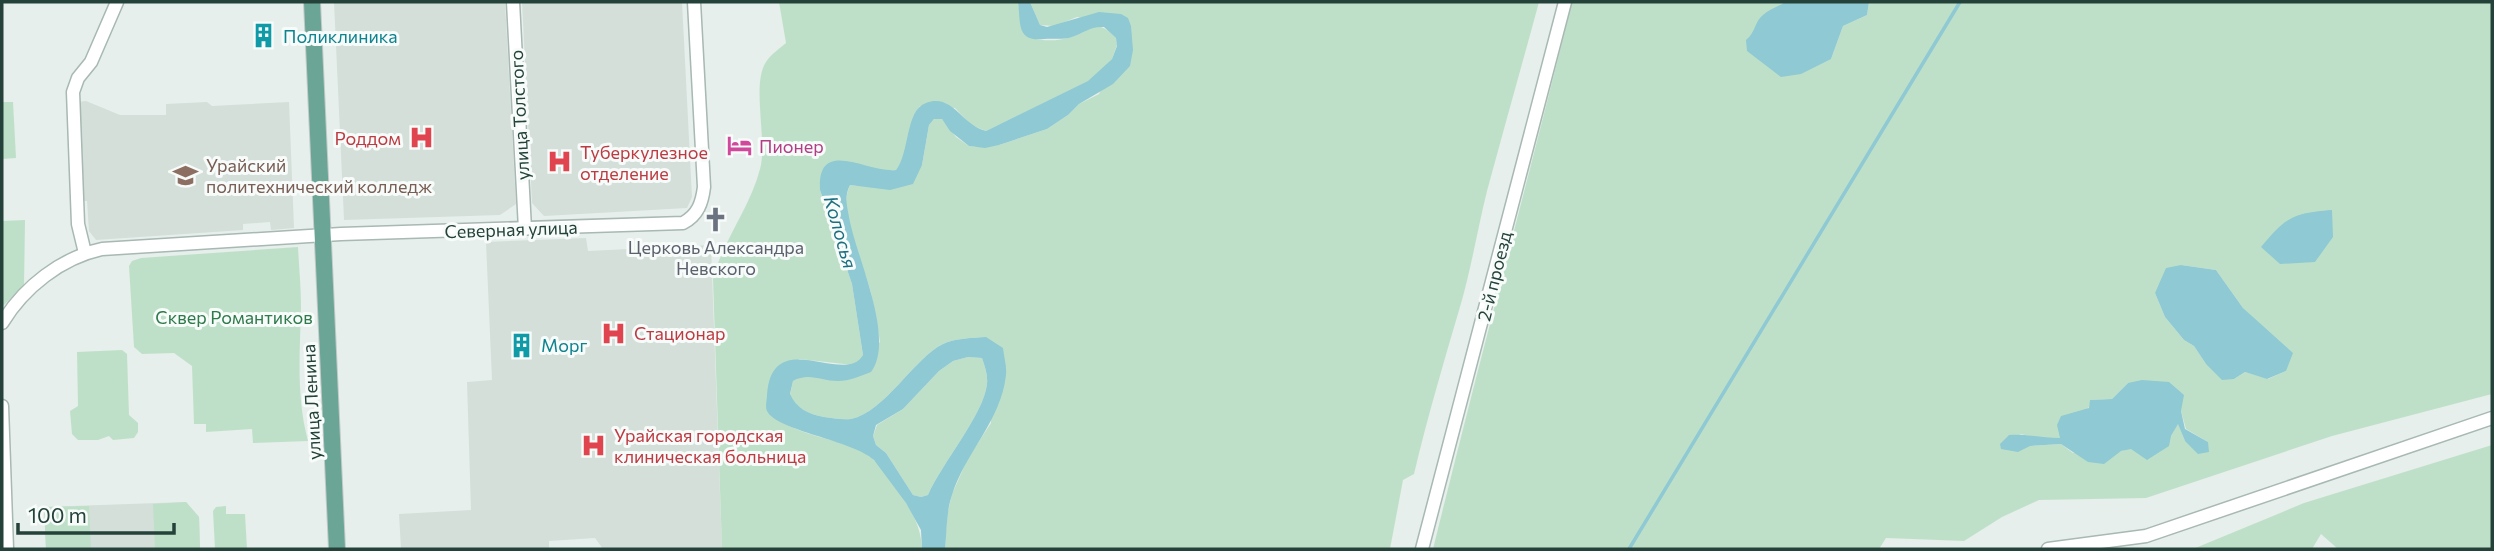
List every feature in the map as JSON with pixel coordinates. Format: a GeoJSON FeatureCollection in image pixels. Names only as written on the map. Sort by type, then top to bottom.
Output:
{"type":"FeatureCollection","features":[{"type":"Feature","properties":{"kind":"main road","name":"улица Ленина"},"geometry":{"type":"LineString","coordinates":[[312,2],[337,549]]}},
{"type":"Feature","properties":{"kind":"street"},"geometry":{"type":"LineString","coordinates":[[85,253],[78,224],[73,92],[78,78],[91,62],[117,2]]}},
{"type":"Feature","properties":{"kind":"street","name":"улица Толстого"},"geometry":{"type":"LineString","coordinates":[[513,2],[525,229]]}},
{"type":"Feature","properties":{"kind":"street","name":"Северная улица"},"geometry":{"type":"LineString","coordinates":[[2,323],[31,288],[44,277],[85,253],[122,246],[683,223],[697,212],[704,187],[694,2]]}},
{"type":"Feature","properties":{"kind":"street","name":"2-й проезд"},"geometry":{"type":"LineString","coordinates":[[1422,549],[1565,2]]}},
{"type":"Feature","properties":{"kind":"street"},"geometry":{"type":"LineString","coordinates":[[2,406],[7,549]]}},
{"type":"Feature","properties":{"kind":"street"},"geometry":{"type":"LineString","coordinates":[[2048,549],[2146,536],[2492,418]]}},
{"type":"Feature","properties":{"kind":"shaded area"},"geometry":{"type":"Polygon","coordinates":[[[334,2],[505,2],[516,204],[500,215],[344,220],[334,2]]]}},
{"type":"Feature","properties":{"kind":"shaded area"},"geometry":{"type":"Polygon","coordinates":[[[522,2],[682,2],[692,197],[687,208],[544,216],[532,203],[522,2]]]}},
{"type":"Feature","properties":{"kind":"shaded area","name":"Урайский политехнический колледж"},"geometry":{"type":"Polygon","coordinates":[[[86,101],[120,115],[166,115],[166,104],[207,102],[212,106],[289,102],[294,228],[271,230],[270,222],[243,224],[243,230],[96,240],[89,231],[87,201],[82,201],[78,102],[86,101]]]}},
{"type":"Feature","properties":{"kind":"shaded area","name":"Урайская городская клиническая больница"},"geometry":{"type":"Polygon","coordinates":[[[586,238],[588,251],[711,245],[722,549],[603,549],[595,538],[549,541],[549,549],[401,549],[399,514],[471,510],[467,382],[492,380],[486,242],[586,238]]]}},
{"type":"Feature","properties":{"kind":"shaded area"},"geometry":{"type":"Polygon","coordinates":[[[186,502],[199,517],[200,549],[46,549],[44,507],[186,502]]]}},
{"type":"Feature","properties":{"kind":"green space"},"geometry":{"type":"Polygon","coordinates":[[[779,2],[1018,2],[1023,33],[1034,38],[1065,39],[1098,26],[1116,38],[1117,45],[1112,59],[1089,81],[986,131],[971,125],[955,108],[920,106],[912,121],[901,163],[896,170],[880,171],[866,167],[820,190],[852,284],[863,355],[860,362],[853,365],[799,359],[768,411],[790,426],[854,448],[876,462],[909,508],[918,527],[922,549],[722,549],[713,279],[760,169],[762,72],[768,59],[786,43],[779,2]]]}},
{"type":"Feature","properties":{"kind":"green space"},"geometry":{"type":"Polygon","coordinates":[[[1030,2],[1539,2],[1487,191],[1466,286],[1414,474],[1403,480],[1390,549],[945,549],[947,516],[952,494],[968,458],[991,423],[986,337],[958,339],[943,344],[921,361],[876,406],[851,419],[813,414],[793,400],[790,395],[793,381],[802,376],[850,379],[880,342],[868,281],[846,210],[850,185],[858,186],[922,165],[929,125],[934,119],[942,119],[956,137],[969,146],[999,145],[1047,129],[1079,104],[1099,94],[1131,26],[1077,17],[1055,26],[1040,25],[1030,2]]]}},
{"type":"Feature","properties":{"kind":"green space"},"geometry":{"type":"Polygon","coordinates":[[[1572,2],[1785,2],[1757,23],[1755,33],[1831,59],[1843,26],[1867,15],[1869,2],[2492,2],[2492,394],[2332,436],[2146,498],[2039,500],[2002,517],[1964,541],[1886,538],[1879,549],[1433,549],[1572,2]],[[2181,265],[2155,293],[2165,317],[2184,340],[2194,346],[2206,364],[2234,379],[2245,372],[2268,379],[2286,371],[2263,328],[2243,308],[2216,270],[2181,265]],[[2128,383],[2112,399],[2091,400],[2089,407],[2061,438],[2020,434],[2030,446],[2061,444],[2073,453],[2121,451],[2171,436],[2178,423],[2185,441],[2208,442],[2186,429],[2181,411],[2128,383]]]}},
{"type":"Feature","properties":{"kind":"green space"},"geometry":{"type":"Polygon","coordinates":[[[2,102],[13,102],[16,158],[2,159],[2,102]]]}},
{"type":"Feature","properties":{"kind":"green space"},"geometry":{"type":"Polygon","coordinates":[[[25,220],[24,285],[2,307],[2,221],[25,220]]]}},
{"type":"Feature","properties":{"kind":"green space","name":"Сквер Романтиков"},"geometry":{"type":"Polygon","coordinates":[[[298,247],[301,300],[300,391],[308,441],[253,443],[252,429],[206,432],[206,424],[194,424],[192,366],[174,353],[142,354],[134,347],[129,266],[132,261],[141,258],[298,247]]]}},
{"type":"Feature","properties":{"kind":"green space"},"geometry":{"type":"Polygon","coordinates":[[[122,350],[127,354],[129,415],[138,423],[138,432],[134,438],[113,440],[109,436],[98,440],[78,440],[72,434],[70,411],[78,406],[77,352],[122,350]]]}},
{"type":"Feature","properties":{"kind":"green space"},"geometry":{"type":"Polygon","coordinates":[[[968,357],[982,358],[987,377],[984,396],[971,424],[928,495],[913,495],[886,453],[876,445],[873,436],[877,425],[903,409],[939,371],[953,361],[968,357]]]}},
{"type":"Feature","properties":{"kind":"green space"},"geometry":{"type":"Polygon","coordinates":[[[2492,445],[2492,549],[2338,549],[2321,534],[2312,549],[2193,549],[2304,503],[2492,445]]]}},
{"type":"Feature","properties":{"kind":"green space"},"geometry":{"type":"Polygon","coordinates":[[[186,502],[199,517],[200,549],[155,549],[153,504],[186,502]]]}},
{"type":"Feature","properties":{"kind":"green space"},"geometry":{"type":"Polygon","coordinates":[[[89,506],[91,549],[46,549],[44,507],[89,506]]]}},
{"type":"Feature","properties":{"kind":"green space"},"geometry":{"type":"Polygon","coordinates":[[[226,506],[226,514],[245,514],[247,549],[215,549],[213,511],[216,507],[226,506]]]}},
{"type":"Feature","properties":{"kind":"water","name":"Колосья"},"geometry":{"type":"Polygon","coordinates":[[[1018,2],[1030,2],[1040,25],[1047,27],[1099,12],[1121,14],[1128,18],[1133,50],[1130,66],[1113,84],[1079,104],[1047,129],[999,145],[985,148],[969,146],[950,131],[942,119],[934,119],[929,125],[922,165],[913,184],[890,190],[850,185],[847,209],[877,319],[878,357],[871,372],[855,378],[832,381],[799,378],[793,381],[790,394],[796,404],[808,412],[824,417],[851,419],[876,406],[921,361],[943,344],[958,339],[986,337],[1003,348],[1006,372],[1003,392],[952,495],[945,549],[922,549],[921,530],[906,503],[874,460],[849,447],[799,430],[774,418],[766,409],[767,395],[772,374],[782,363],[810,360],[841,365],[854,363],[863,355],[852,284],[820,190],[821,174],[827,165],[835,161],[846,161],[884,170],[896,170],[904,153],[914,114],[926,103],[943,102],[970,123],[986,131],[1088,81],[1112,59],[1117,46],[1116,38],[1104,27],[1069,38],[1029,38],[1020,24],[1018,2]],[[968,357],[953,361],[939,371],[903,409],[876,425],[873,436],[876,445],[886,453],[913,495],[928,495],[971,424],[987,384],[982,358],[968,357]]]}},
{"type":"Feature","properties":{"kind":"water"},"geometry":{"type":"Polygon","coordinates":[[[1785,2],[1869,2],[1867,15],[1843,26],[1831,59],[1801,74],[1781,77],[1747,51],[1746,40],[1760,18],[1785,2]]]}},
{"type":"Feature","properties":{"kind":"water"},"geometry":{"type":"Polygon","coordinates":[[[2332,210],[2333,237],[2315,262],[2280,264],[2261,247],[2291,218],[2332,210]]]}},
{"type":"Feature","properties":{"kind":"water"},"geometry":{"type":"Polygon","coordinates":[[[2181,265],[2216,270],[2243,308],[2293,353],[2286,371],[2267,379],[2245,372],[2234,379],[2222,380],[2206,364],[2194,346],[2184,340],[2165,317],[2155,293],[2166,268],[2181,265]]]}},
{"type":"Feature","properties":{"kind":"water"},"geometry":{"type":"Polygon","coordinates":[[[2142,380],[2169,382],[2184,395],[2181,411],[2185,429],[2208,442],[2209,452],[2198,454],[2185,441],[2178,424],[2169,446],[2147,460],[2131,449],[2121,451],[2104,464],[2088,462],[2061,444],[2030,446],[2018,452],[2001,449],[2000,444],[2009,435],[2060,438],[2057,425],[2061,416],[2089,408],[2090,400],[2112,399],[2128,383],[2142,380]]]}},
{"type":"Feature","properties":{"kind":"waterway"},"geometry":{"type":"LineString","coordinates":[[1629,549],[1960,2]]}},
{"type":"Feature","properties":{"kind":"place","name":"Поликлиника"},"geometry":{"type":"Point","coordinates":[263,36]}},
{"type":"Feature","properties":{"kind":"place","name":"Роддом"},"geometry":{"type":"Point","coordinates":[421,138]}},
{"type":"Feature","properties":{"kind":"place","name":"Пионер"},"geometry":{"type":"Point","coordinates":[739,146]}},
{"type":"Feature","properties":{"kind":"place","name":"Туберкулезное отделение"},"geometry":{"type":"Point","coordinates":[560,162]}},
{"type":"Feature","properties":{"kind":"place","name":"Урайский политехнический колледж"},"geometry":{"type":"Point","coordinates":[186,175]}},
{"type":"Feature","properties":{"kind":"place","name":"Церковь Александра Невского"},"geometry":{"type":"Point","coordinates":[716,220]}},
{"type":"Feature","properties":{"kind":"place","name":"Стационар"},"geometry":{"type":"Point","coordinates":[614,333]}},
{"type":"Feature","properties":{"kind":"place","name":"Морг"},"geometry":{"type":"Point","coordinates":[521,345]}},
{"type":"Feature","properties":{"kind":"place","name":"Урайская городская клиническая больница"},"geometry":{"type":"Point","coordinates":[594,445]}}]}
